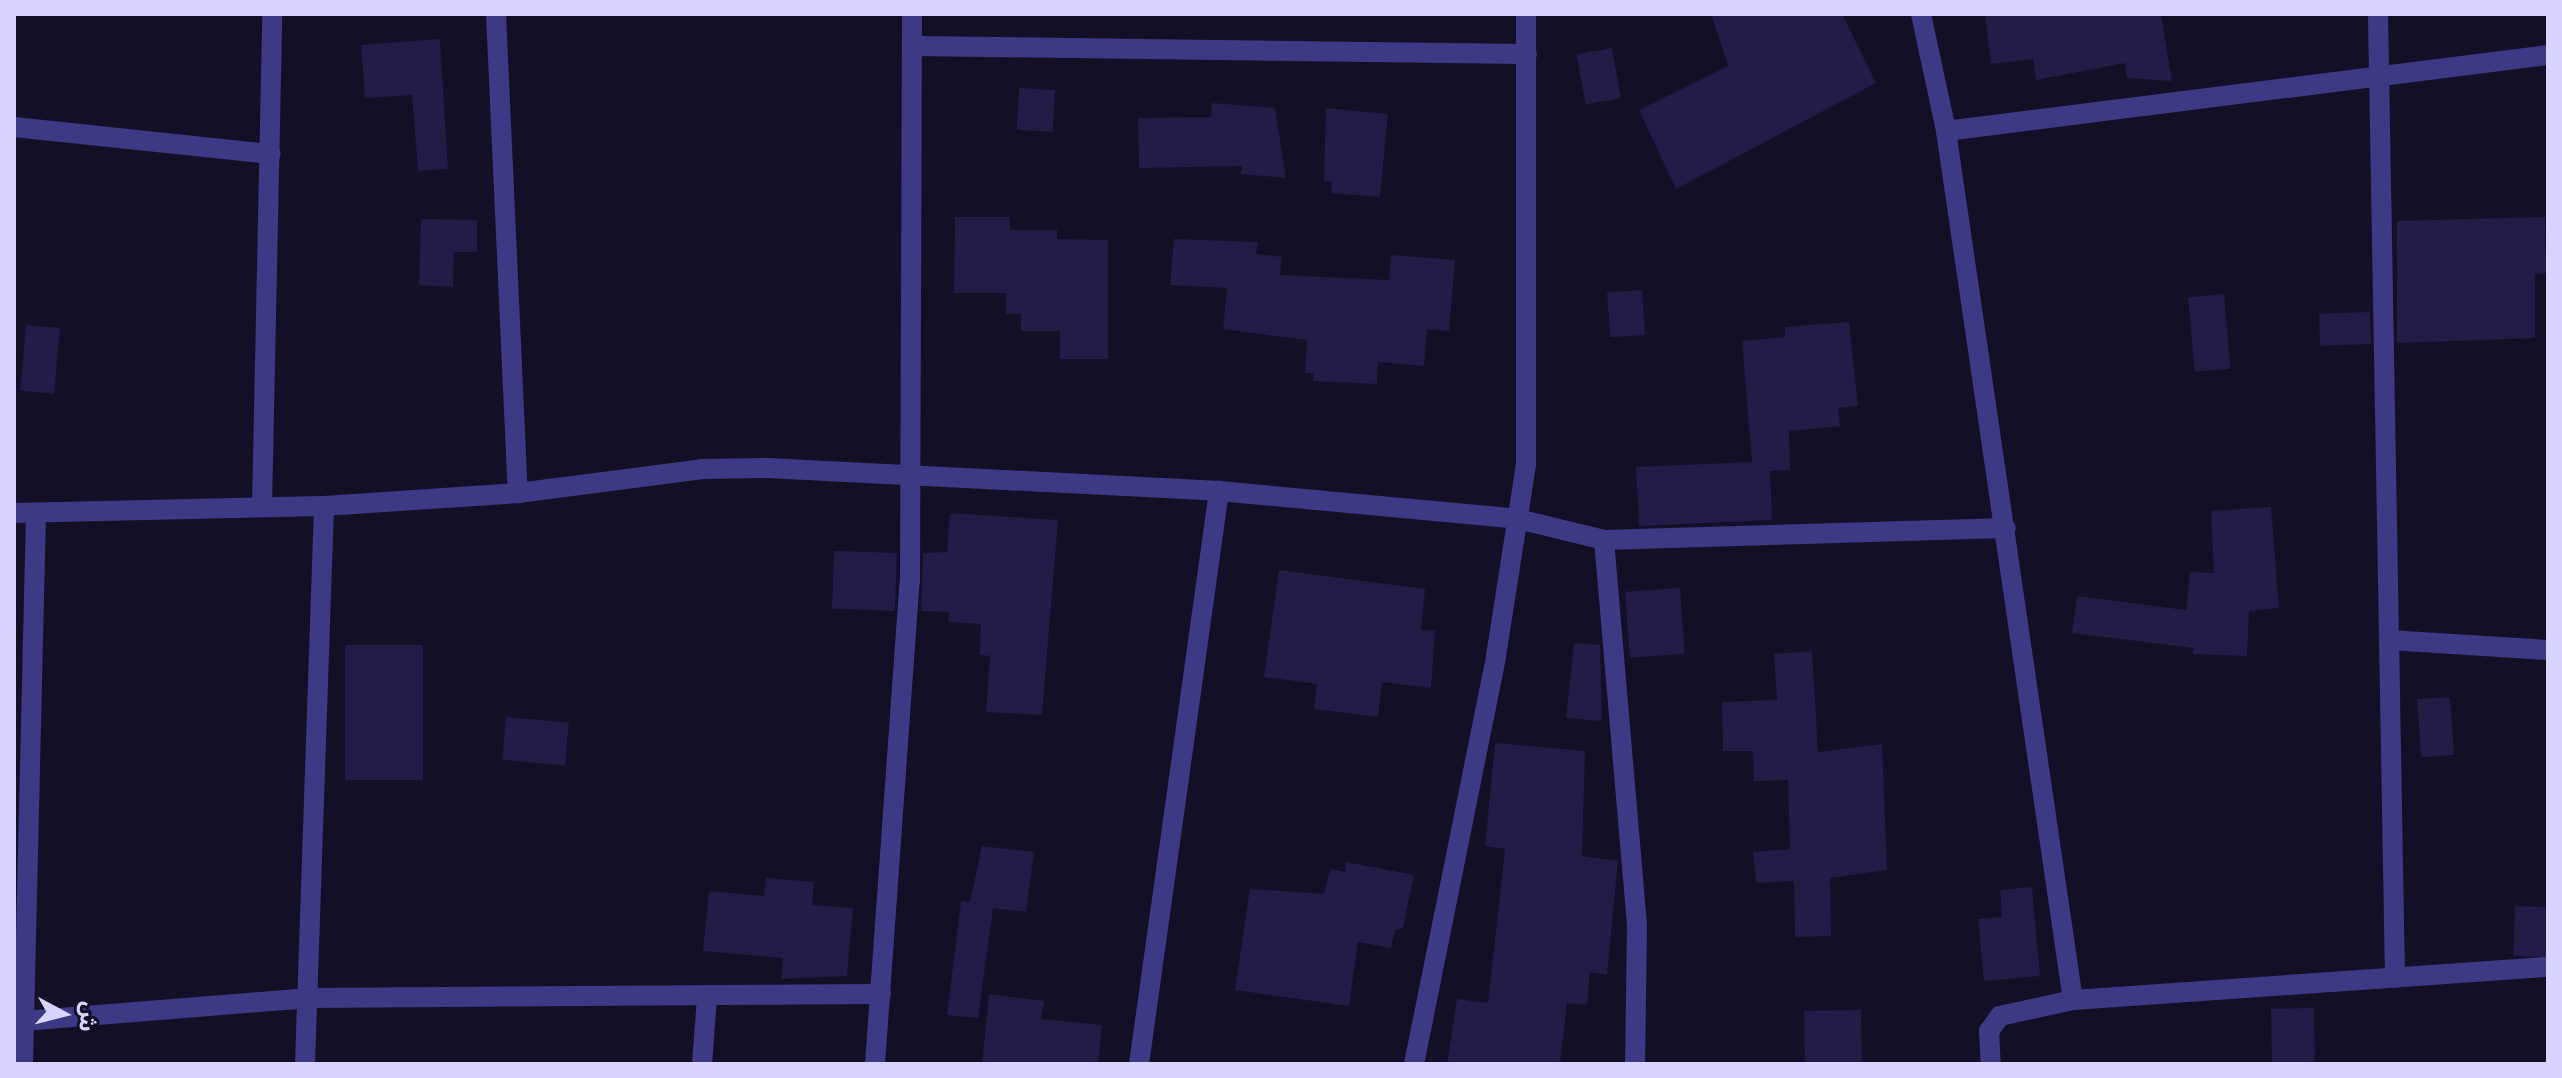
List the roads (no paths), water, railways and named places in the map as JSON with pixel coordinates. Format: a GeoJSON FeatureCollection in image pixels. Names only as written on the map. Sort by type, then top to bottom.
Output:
{"type":"FeatureCollection","features":[{"type":"Feature","properties":{"kind":"street"},"geometry":{"type":"LineString","coordinates":[[262,506],[272,14]]}},
{"type":"Feature","properties":{"kind":"street"},"geometry":{"type":"LineString","coordinates":[[496,14],[518,493]]}},
{"type":"Feature","properties":{"kind":"street"},"geometry":{"type":"LineString","coordinates":[[875,1064],[904,717],[913,475],[912,14]]}},
{"type":"Feature","properties":{"kind":"street"},"geometry":{"type":"LineString","coordinates":[[1414,1064],[1518,519],[1528,416],[1526,14]]}},
{"type":"Feature","properties":{"kind":"street"},"geometry":{"type":"LineString","coordinates":[[1921,14],[1946,131],[2073,1000]]}},
{"type":"Feature","properties":{"kind":"street"},"geometry":{"type":"LineString","coordinates":[[2378,14],[2395,978]]}},
{"type":"Feature","properties":{"kind":"street"},"geometry":{"type":"LineString","coordinates":[[913,46],[1527,54]]}},
{"type":"Feature","properties":{"kind":"street"},"geometry":{"type":"LineString","coordinates":[[1946,131],[2548,55]]}},
{"type":"Feature","properties":{"kind":"street"},"geometry":{"type":"LineString","coordinates":[[14,127],[271,154]]}},
{"type":"Feature","properties":{"kind":"street"},"geometry":{"type":"LineString","coordinates":[[14,513],[324,506],[518,493],[702,469],[913,475],[1219,491],[1518,519],[1604,540],[2006,528]]}},
{"type":"Feature","properties":{"kind":"street"},"geometry":{"type":"LineString","coordinates":[[1139,1064],[1219,491]]}},
{"type":"Feature","properties":{"kind":"street"},"geometry":{"type":"LineString","coordinates":[[305,1064],[324,506]]}},
{"type":"Feature","properties":{"kind":"street"},"geometry":{"type":"LineString","coordinates":[[20,1061],[36,513]]}},
{"type":"Feature","properties":{"kind":"street"},"geometry":{"type":"LineString","coordinates":[[1604,540],[1637,925],[1635,1064]]}},
{"type":"Feature","properties":{"kind":"street"},"geometry":{"type":"LineString","coordinates":[[2389,640],[2548,650]]}},
{"type":"Feature","properties":{"kind":"street"},"geometry":{"type":"LineString","coordinates":[[1991,1064],[1989,1031],[2000,1016],[2073,1000],[2548,967]]}},
{"type":"Feature","properties":{"kind":"street"},"geometry":{"type":"LineString","coordinates":[[23,1021],[306,998],[881,994]]}},
{"type":"Feature","properties":{"kind":"street"},"geometry":{"type":"LineString","coordinates":[[702,1064],[707,997]]}}]}
